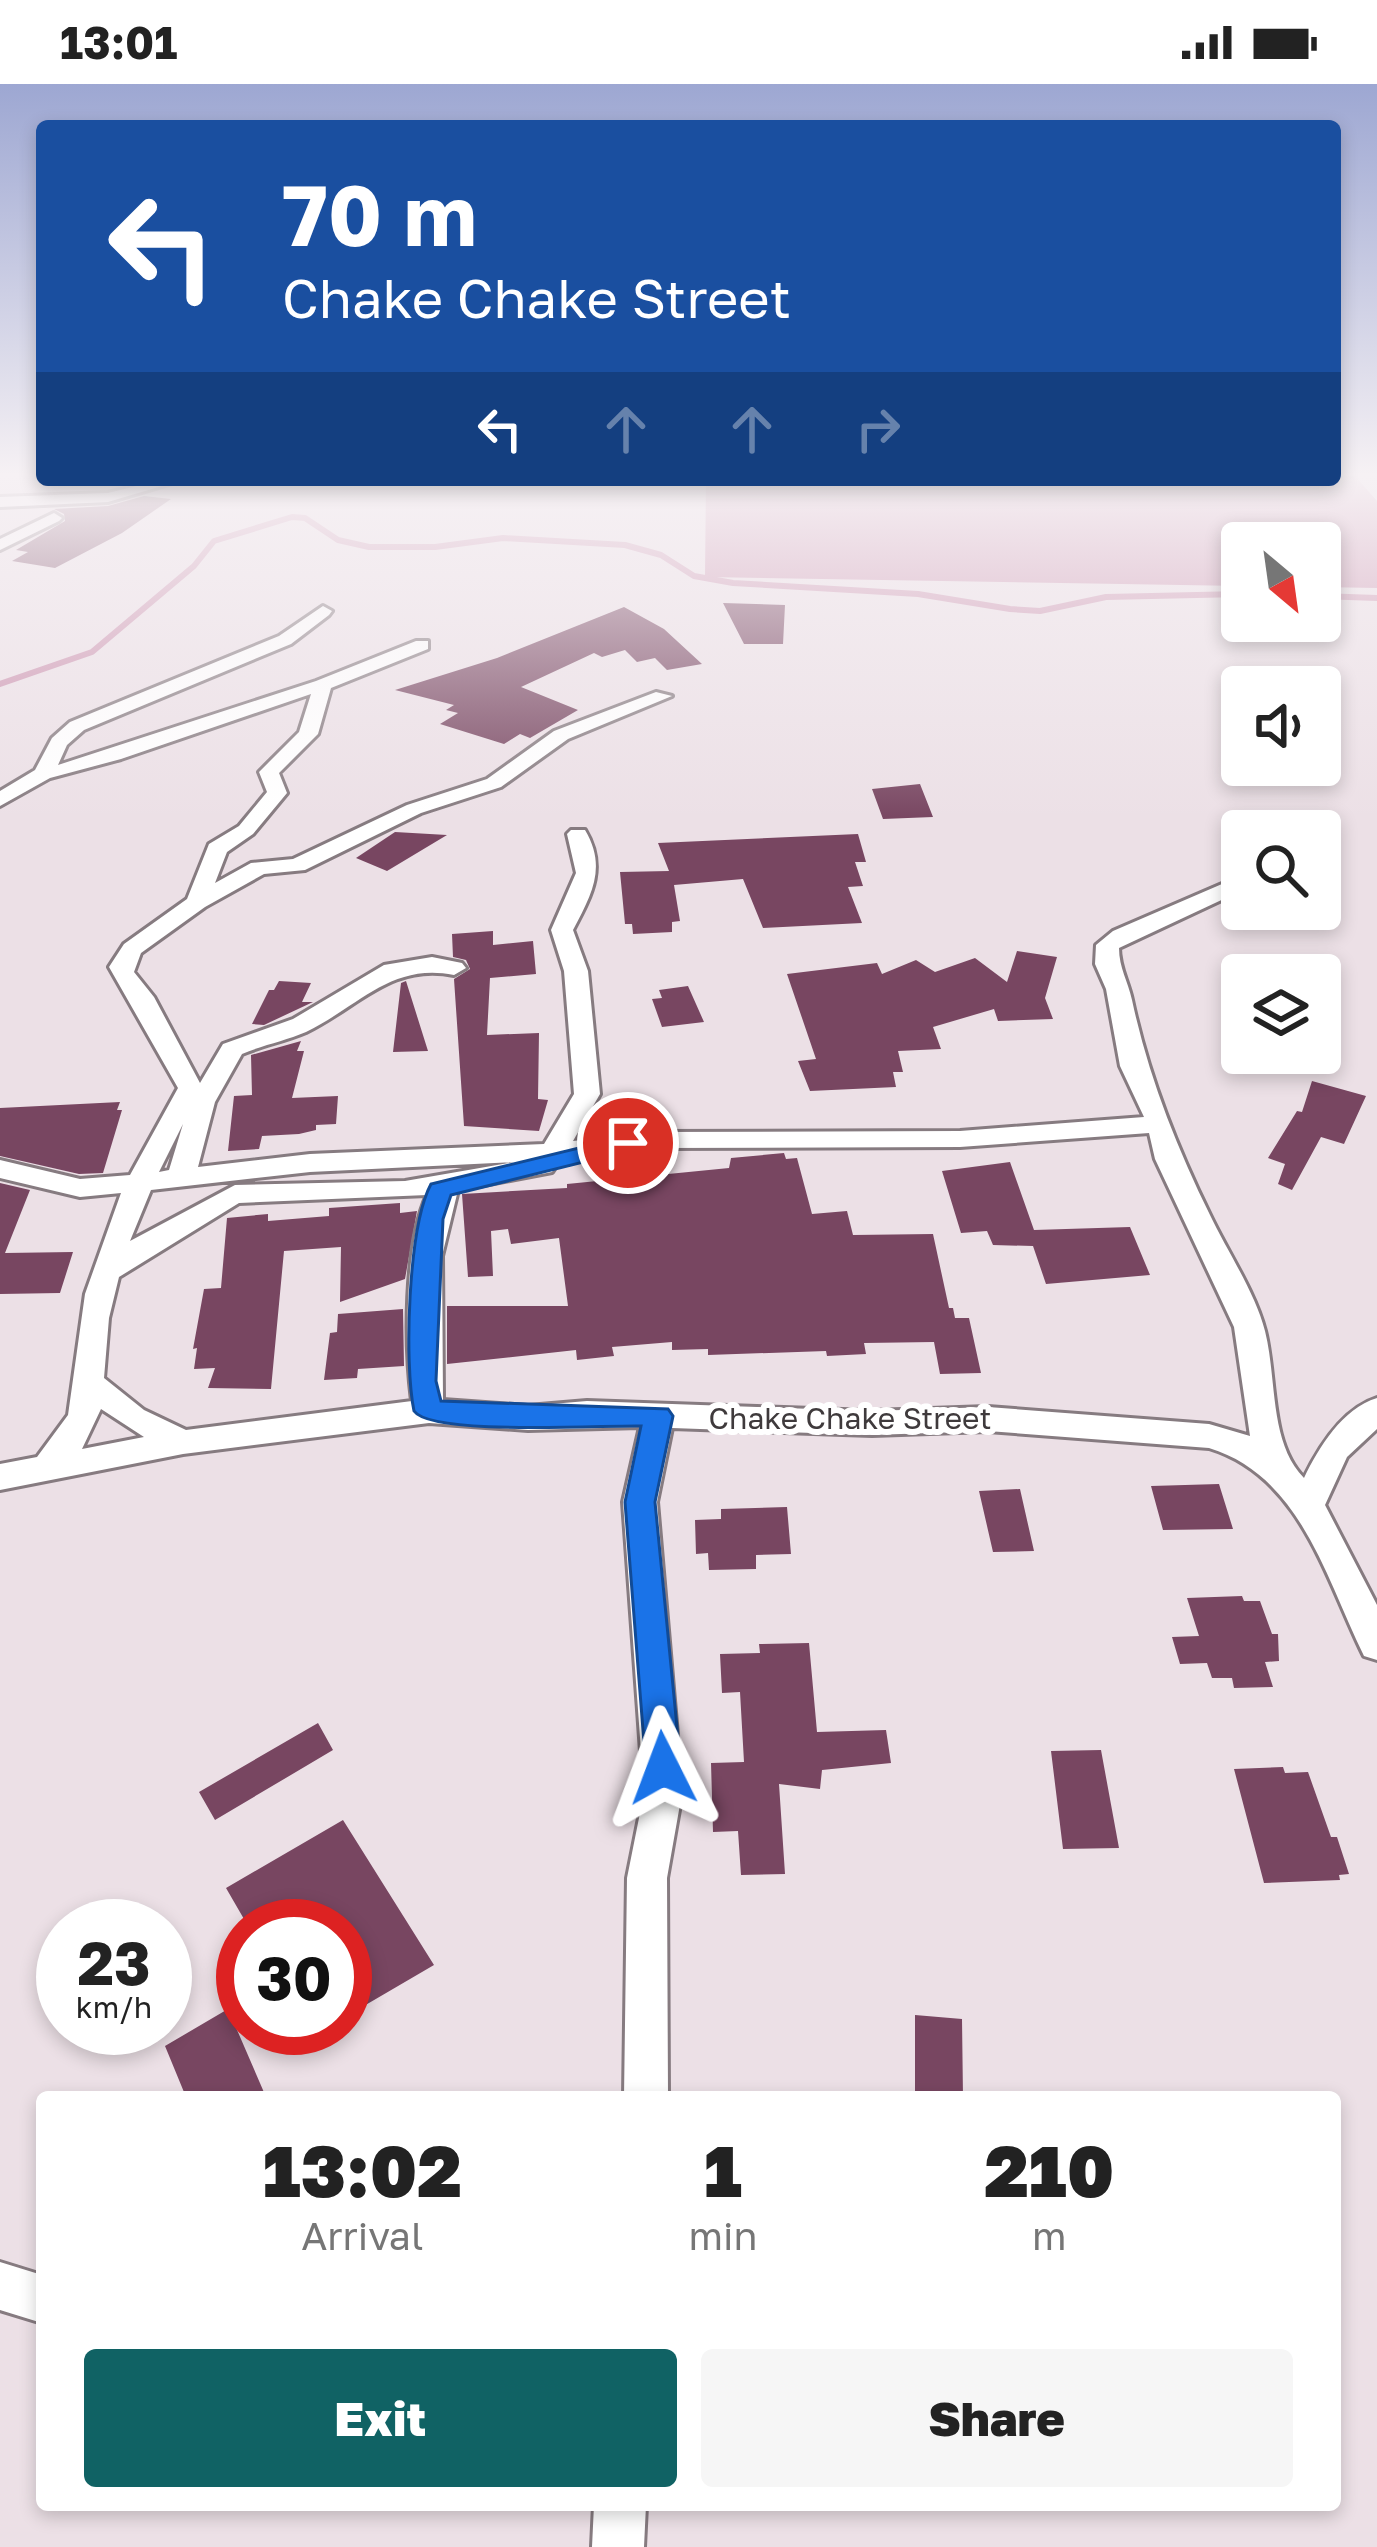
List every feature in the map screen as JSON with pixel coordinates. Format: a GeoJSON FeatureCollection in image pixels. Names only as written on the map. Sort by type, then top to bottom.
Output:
{"type":"FeatureCollection","features":[{"type":"Feature","properties":{"kind":"street"},"geometry":{"type":"LineString","coordinates":[[43,774],[59,742],[77,726],[285,640],[323,611]]}},
{"type":"Feature","properties":{"kind":"street"},"geometry":{"type":"LineString","coordinates":[[0,800],[43,774],[150,746],[264,700],[323,686],[422,645]]}},
{"type":"Feature","properties":{"kind":"street"},"geometry":{"type":"LineString","coordinates":[[197,902],[218,849],[246,830],[277,794],[268,772],[308,734],[323,686]]}},
{"type":"Feature","properties":{"kind":"street"},"geometry":{"type":"LineString","coordinates":[[181,1178],[196,1094],[173,1066],[169,1041],[155,1027],[145,1000],[120,972],[132,949],[197,902],[259,868],[297,866],[414,809],[494,783],[561,736],[664,696]]}},
{"type":"Feature","properties":{"kind":"street"},"geometry":{"type":"LineString","coordinates":[[554,1152],[587,1094],[576,971],[562,930],[584,893],[587,850],[578,834]]}},
{"type":"Feature","properties":{"kind":"street"},"geometry":{"type":"LineString","coordinates":[[1221,891],[1108,946],[1107,964],[1118,989],[1133,1066],[1160,1124],[1169,1159],[1249,1327],[1271,1464]]}},
{"type":"Feature","properties":{"kind":"street"},"geometry":{"type":"LineString","coordinates":[[45,1470],[86,1417],[92,1384],[88,1349],[103,1278],[141,1183],[196,1094],[232,1049],[300,1025],[389,968],[422,963],[454,968]]}},
{"type":"Feature","properties":{"kind":"street"},"geometry":{"type":"LineString","coordinates":[[0,1169],[66,1189],[446,1154],[554,1152],[628,1143],[960,1139],[1160,1124]]}},
{"type":"Feature","properties":{"kind":"street"},"geometry":{"type":"LineString","coordinates":[[103,1278],[139,1246],[184,1226],[221,1198],[235,1194],[336,1194],[446,1186],[628,1143]]}},
{"type":"Feature","properties":{"kind":"street"},"geometry":{"type":"LineString","coordinates":[[429,1411],[422,1356],[430,1219],[436,1196],[446,1186]]}},
{"type":"Feature","properties":{"kind":"street"},"geometry":{"type":"LineString","coordinates":[[92,1384],[133,1418],[182,1442]]}},
{"type":"Feature","properties":{"kind":"street"},"geometry":{"type":"LineString","coordinates":[[1307,1508],[1334,1450],[1377,1410]]}},
{"type":"Feature","properties":{"kind":"street","name":"Chake Chake Street"},"geometry":{"type":"LineString","coordinates":[[0,1477],[182,1442],[429,1411],[528,1418],[586,1414],[872,1423],[988,1419],[1221,1437],[1271,1464],[1307,1508],[1352,1587],[1377,1646]]}},
{"type":"Feature","properties":{"kind":"street"},"geometry":{"type":"LineString","coordinates":[[646,2091],[647,1878],[663,1793],[663,1744],[640,1502],[658,1416]]}},
{"type":"Feature","properties":{"kind":"street"},"geometry":{"type":"LineString","coordinates":[[0,2287],[36,2297]]}},
{"type":"Feature","properties":{"kind":"street"},"geometry":{"type":"LineString","coordinates":[[618,2547],[620,2511]]}},
{"type":"Feature","properties":{"kind":"building"},"geometry":{"type":"Polygon","coordinates":[[[723,603],[785,605],[783,644],[744,644],[723,603]]]}},
{"type":"Feature","properties":{"kind":"building"},"geometry":{"type":"Polygon","coordinates":[[[624,607],[664,629],[702,664],[667,670],[655,658],[637,662],[625,650],[602,657],[594,653],[521,687],[578,710],[530,738],[520,734],[504,744],[440,724],[458,713],[446,710],[454,705],[395,690],[497,658],[624,607]]]}},
{"type":"Feature","properties":{"kind":"building"},"geometry":{"type":"Polygon","coordinates":[[[920,784],[933,817],[883,819],[872,789],[920,784]]]}},
{"type":"Feature","properties":{"kind":"building"},"geometry":{"type":"Polygon","coordinates":[[[395,832],[447,835],[387,871],[356,858],[395,832]]]}},
{"type":"Feature","properties":{"kind":"building"},"geometry":{"type":"Polygon","coordinates":[[[858,834],[866,862],[855,862],[863,886],[848,887],[862,923],[763,928],[743,879],[674,885],[680,921],[672,922],[672,932],[633,934],[632,924],[625,924],[620,872],[669,871],[658,843],[858,834]]]}},
{"type":"Feature","properties":{"kind":"building"},"geometry":{"type":"Polygon","coordinates":[[[493,931],[493,945],[533,941],[536,974],[490,978],[487,1035],[539,1033],[538,1099],[548,1100],[539,1131],[464,1126],[454,979],[470,969],[466,960],[453,957],[452,934],[493,931]]]}},
{"type":"Feature","properties":{"kind":"building"},"geometry":{"type":"Polygon","coordinates":[[[1017,951],[1057,957],[1045,998],[1053,1019],[998,1021],[994,1009],[933,1027],[941,1049],[898,1051],[903,1072],[893,1072],[896,1087],[810,1091],[798,1061],[816,1059],[787,974],[877,963],[882,974],[916,960],[935,972],[975,958],[1007,982],[1017,951]]]}},
{"type":"Feature","properties":{"kind":"building"},"geometry":{"type":"Polygon","coordinates":[[[279,981],[311,983],[302,1002],[313,1002],[264,1025],[252,1024],[269,990],[279,981]]]}},
{"type":"Feature","properties":{"kind":"building"},"geometry":{"type":"Polygon","coordinates":[[[406,981],[428,1051],[393,1052],[401,983],[406,981]]]}},
{"type":"Feature","properties":{"kind":"building"},"geometry":{"type":"Polygon","coordinates":[[[688,986],[704,1022],[662,1027],[652,999],[662,998],[659,990],[688,986]]]}},
{"type":"Feature","properties":{"kind":"building"},"geometry":{"type":"Polygon","coordinates":[[[301,1041],[297,1051],[304,1051],[292,1098],[338,1096],[336,1124],[316,1125],[316,1130],[299,1134],[262,1136],[259,1149],[228,1151],[234,1096],[252,1095],[251,1055],[301,1041]]]}},
{"type":"Feature","properties":{"kind":"building"},"geometry":{"type":"Polygon","coordinates":[[[1312,1081],[1366,1096],[1344,1144],[1321,1137],[1292,1190],[1278,1184],[1285,1164],[1268,1158],[1297,1111],[1302,1112],[1312,1081]]]}},
{"type":"Feature","properties":{"kind":"building"},"geometry":{"type":"Polygon","coordinates":[[[120,1102],[117,1110],[122,1110],[103,1173],[79,1174],[0,1156],[0,1108],[120,1102]]]}},
{"type":"Feature","properties":{"kind":"building"},"geometry":{"type":"Polygon","coordinates":[[[784,1153],[786,1159],[797,1158],[812,1214],[847,1211],[853,1235],[933,1234],[949,1308],[955,1318],[969,1318],[981,1373],[940,1374],[934,1342],[864,1343],[866,1354],[827,1356],[826,1351],[708,1355],[708,1349],[672,1350],[672,1342],[612,1347],[614,1356],[577,1360],[576,1350],[447,1364],[447,1306],[568,1306],[559,1238],[511,1244],[508,1229],[491,1231],[493,1276],[468,1277],[462,1194],[567,1188],[567,1184],[729,1168],[731,1158],[784,1153]]]}},
{"type":"Feature","properties":{"kind":"building"},"geometry":{"type":"Polygon","coordinates":[[[1010,1162],[1034,1230],[1130,1227],[1150,1275],[1046,1284],[1033,1246],[993,1245],[987,1231],[961,1233],[942,1171],[1010,1162]]]}},
{"type":"Feature","properties":{"kind":"building"},"geometry":{"type":"Polygon","coordinates":[[[0,1183],[30,1190],[5,1253],[73,1252],[60,1293],[0,1294],[0,1183]]]}},
{"type":"Feature","properties":{"kind":"building"},"geometry":{"type":"Polygon","coordinates":[[[400,1203],[400,1213],[417,1211],[405,1279],[340,1302],[341,1247],[284,1251],[271,1389],[208,1388],[215,1368],[194,1369],[197,1348],[193,1349],[204,1289],[221,1288],[227,1218],[268,1214],[268,1221],[329,1216],[329,1208],[400,1203]]]}},
{"type":"Feature","properties":{"kind":"building"},"geometry":{"type":"Polygon","coordinates":[[[403,1309],[404,1366],[358,1369],[357,1378],[324,1380],[330,1333],[337,1332],[338,1314],[403,1309]]]}},
{"type":"Feature","properties":{"kind":"building"},"geometry":{"type":"Polygon","coordinates":[[[1219,1484],[1233,1529],[1163,1530],[1151,1486],[1219,1484]]]}},
{"type":"Feature","properties":{"kind":"building"},"geometry":{"type":"Polygon","coordinates":[[[1020,1489],[1034,1551],[993,1552],[979,1491],[1020,1489]]]}},
{"type":"Feature","properties":{"kind":"building"},"geometry":{"type":"Polygon","coordinates":[[[787,1507],[791,1554],[756,1555],[756,1569],[709,1570],[708,1553],[696,1554],[695,1520],[721,1519],[721,1509],[787,1507]]]}},
{"type":"Feature","properties":{"kind":"building"},"geometry":{"type":"Polygon","coordinates":[[[1242,1596],[1244,1601],[1260,1601],[1272,1634],[1278,1634],[1279,1661],[1265,1662],[1273,1687],[1234,1688],[1232,1678],[1212,1678],[1207,1663],[1180,1664],[1172,1637],[1199,1636],[1187,1598],[1242,1596]]]}},
{"type":"Feature","properties":{"kind":"building"},"geometry":{"type":"Polygon","coordinates":[[[809,1643],[817,1732],[886,1730],[891,1763],[822,1770],[820,1789],[779,1784],[785,1874],[741,1875],[738,1831],[713,1832],[711,1763],[744,1762],[740,1692],[722,1693],[720,1654],[760,1653],[759,1644],[809,1643]]]}},
{"type":"Feature","properties":{"kind":"building"},"geometry":{"type":"Polygon","coordinates":[[[318,1723],[333,1750],[215,1820],[199,1792],[318,1723]]]}},
{"type":"Feature","properties":{"kind":"building"},"geometry":{"type":"Polygon","coordinates":[[[1101,1750],[1119,1848],[1063,1849],[1051,1751],[1101,1750]]]}},
{"type":"Feature","properties":{"kind":"building"},"geometry":{"type":"Polygon","coordinates":[[[1283,1767],[1285,1773],[1308,1772],[1349,1874],[1339,1875],[1340,1880],[1264,1883],[1234,1769],[1283,1767]]]}},
{"type":"Feature","properties":{"kind":"building"},"geometry":{"type":"Polygon","coordinates":[[[343,1820],[434,1965],[372,2001],[372,1899],[232,1899],[226,1888],[343,1820]]]}},
{"type":"Feature","properties":{"kind":"building"},"geometry":{"type":"Polygon","coordinates":[[[915,2015],[962,2019],[963,2091],[915,2091],[915,2015]]]}},
{"type":"Feature","properties":{"kind":"building"},"geometry":{"type":"Polygon","coordinates":[[[216,2016],[216,2055],[248,2055],[263,2091],[184,2091],[169,2055],[192,2055],[192,2030],[216,2016]]]}},
{"type":"Feature","properties":{"kind":"waterway"},"geometry":{"type":"LineString","coordinates":[[0,684],[92,652],[164,591]]}},
{"type":"Feature","properties":{"kind":"waterway"},"geometry":{"type":"LineString","coordinates":[[867,591],[1040,611],[1106,597],[1221,594]]}},
{"type":"Feature","properties":{"kind":"waterway"},"geometry":{"type":"LineString","coordinates":[[1341,597],[1377,598]]}},
{"type":"Feature","properties":{"kind":"route"},"geometry":{"type":"LineString","coordinates":[[628,1143],[440,1190],[430,1219],[422,1381],[429,1411],[528,1418],[658,1416],[640,1502],[663,1768]]}}]}
